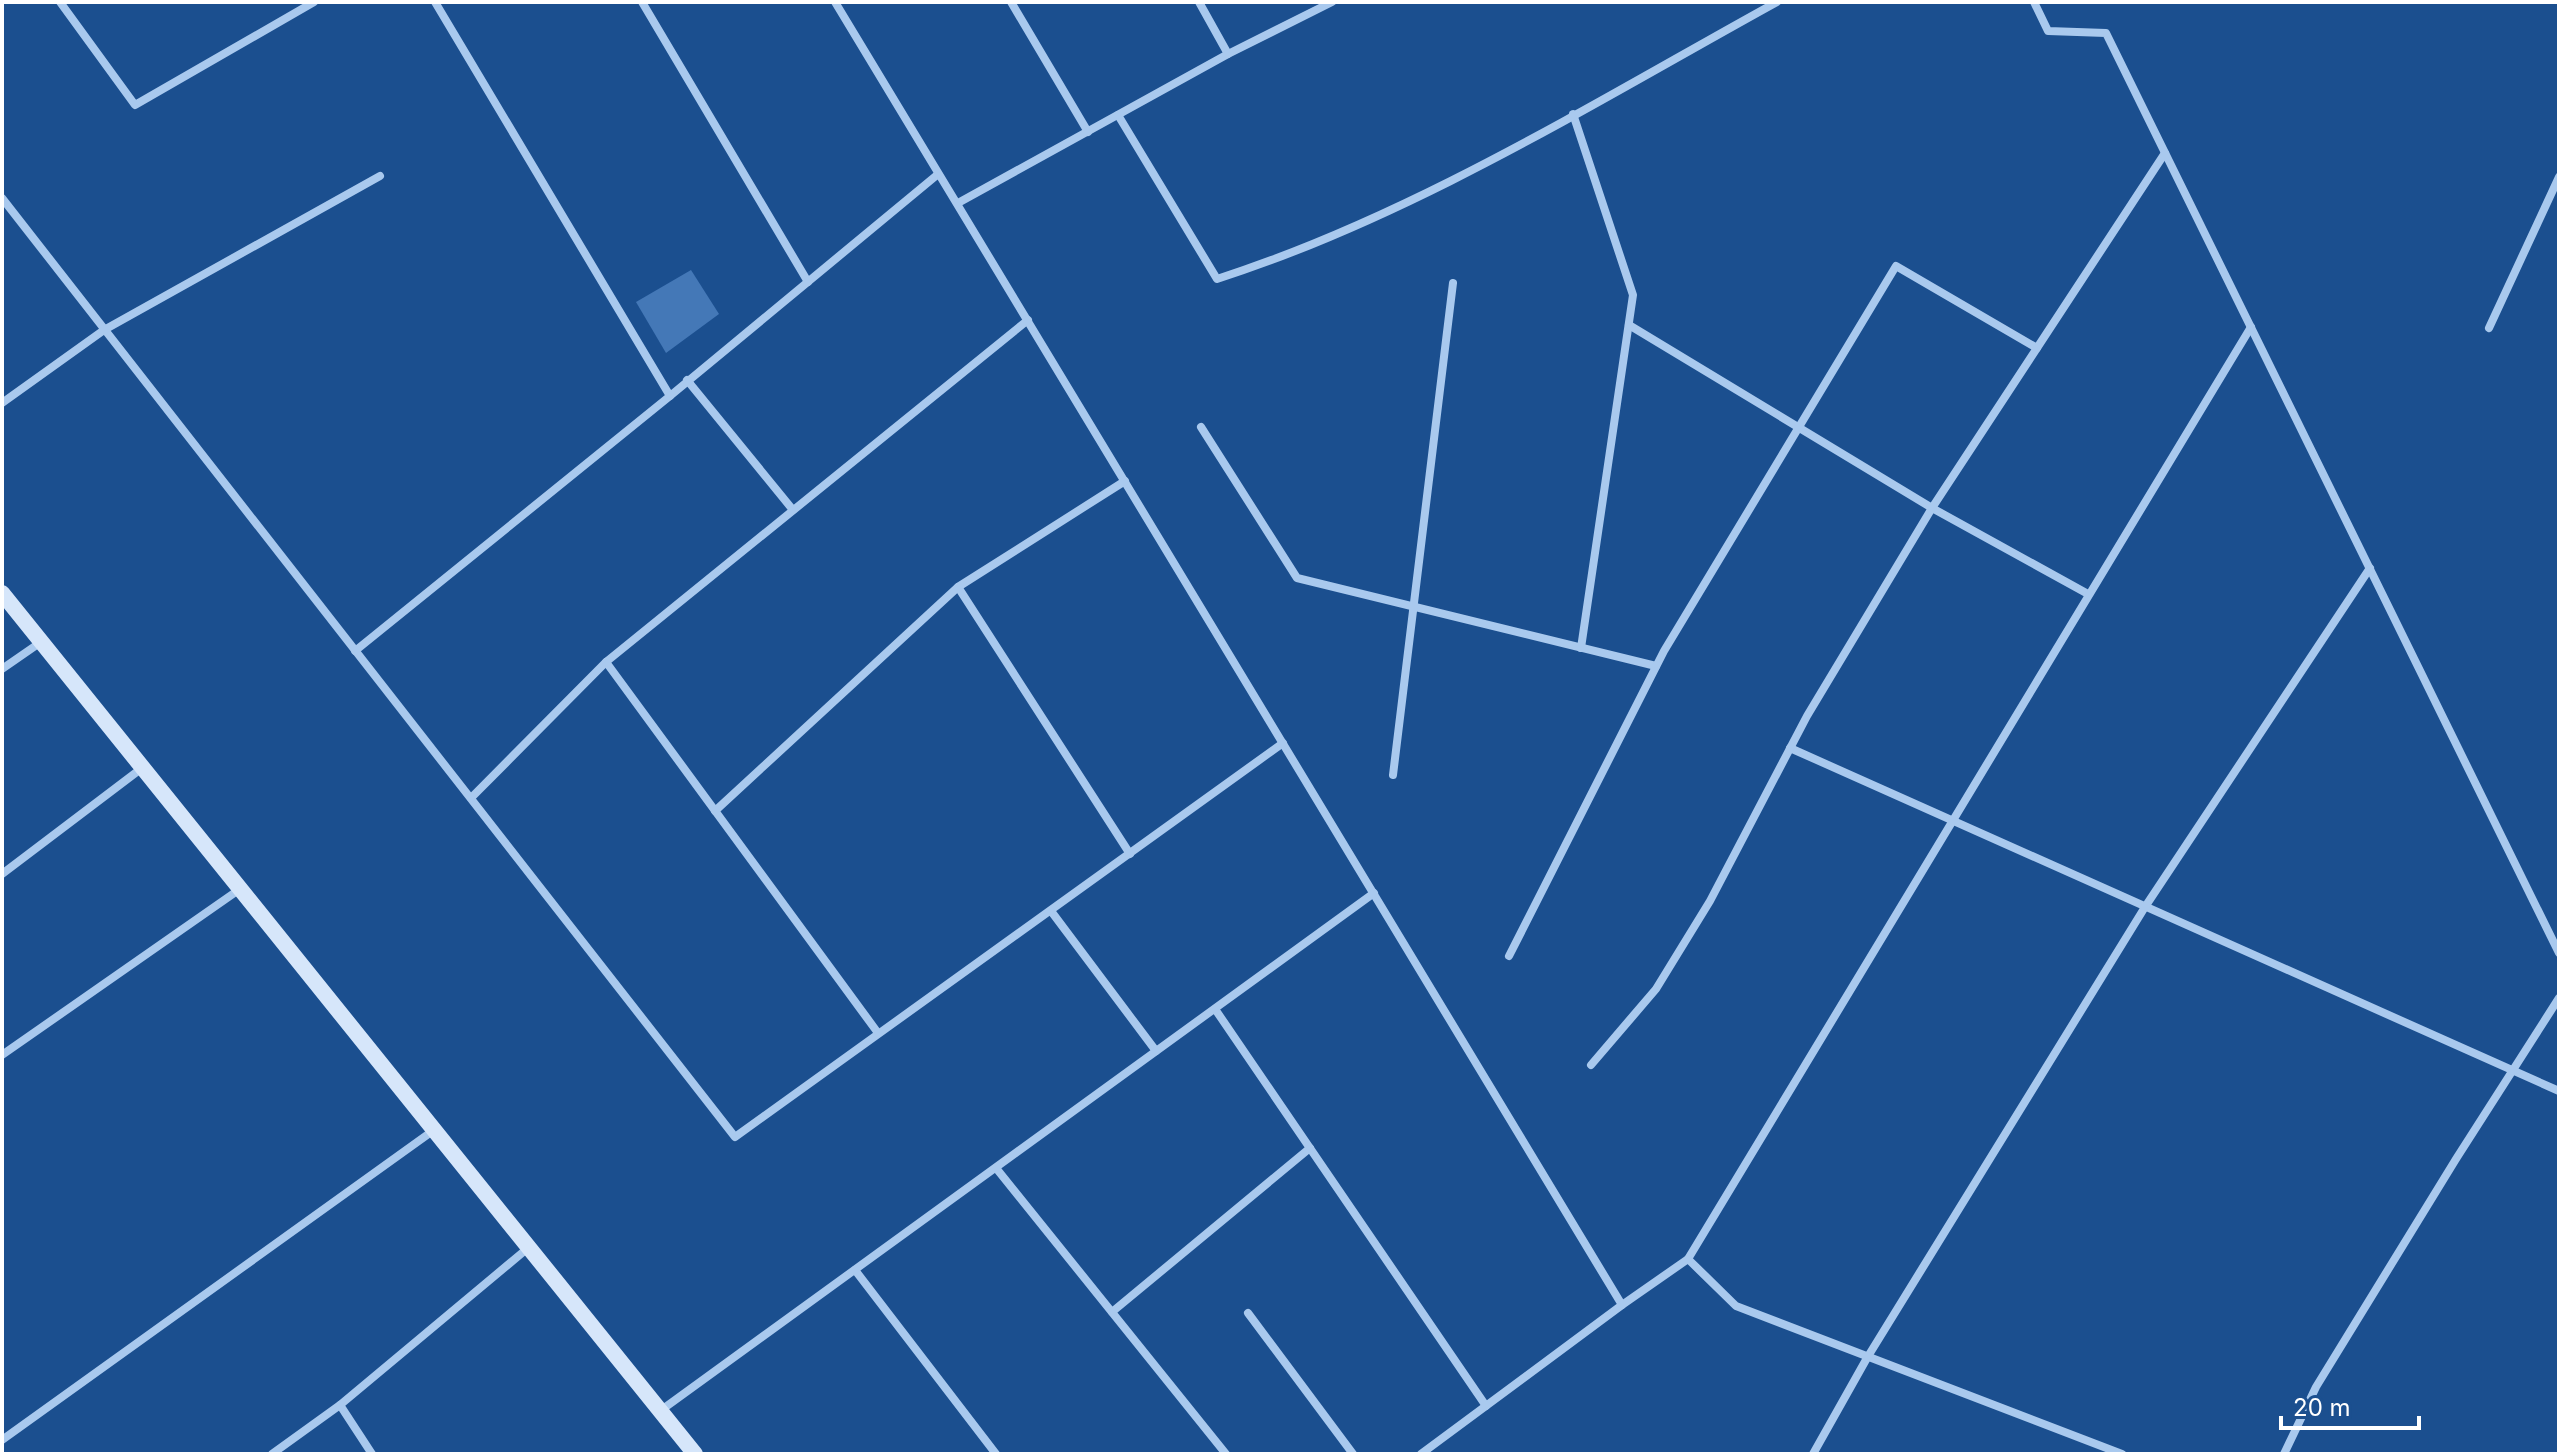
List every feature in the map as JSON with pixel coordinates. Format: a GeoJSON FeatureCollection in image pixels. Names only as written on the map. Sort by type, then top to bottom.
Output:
{"type":"FeatureCollection","features":[{"type":"Feature","properties":{"kind":"street"},"geometry":{"type":"LineString","coordinates":[[60,2],[135,105],[314,2]]}},
{"type":"Feature","properties":{"kind":"street"},"geometry":{"type":"LineString","coordinates":[[435,2],[670,396]]}},
{"type":"Feature","properties":{"kind":"street"},"geometry":{"type":"LineString","coordinates":[[642,2],[808,282]]}},
{"type":"Feature","properties":{"kind":"street"},"geometry":{"type":"LineString","coordinates":[[835,2],[1622,1305]]}},
{"type":"Feature","properties":{"kind":"street"},"geometry":{"type":"LineString","coordinates":[[1011,2],[1088,132]]}},
{"type":"Feature","properties":{"kind":"street"},"geometry":{"type":"LineString","coordinates":[[1199,2],[1228,54]]}},
{"type":"Feature","properties":{"kind":"street"},"geometry":{"type":"LineString","coordinates":[[958,203],[1228,54],[1332,2]]}},
{"type":"Feature","properties":{"kind":"street"},"geometry":{"type":"LineString","coordinates":[[1118,115],[1217,279],[1334,236],[1463,173],[1777,2]]}},
{"type":"Feature","properties":{"kind":"street"},"geometry":{"type":"LineString","coordinates":[[2034,2],[2048,31],[2106,33],[2559,953]]}},
{"type":"Feature","properties":{"kind":"street"},"geometry":{"type":"LineString","coordinates":[[1573,114],[1633,295],[1581,648]]}},
{"type":"Feature","properties":{"kind":"street"},"geometry":{"type":"LineString","coordinates":[[1591,1065],[1656,989],[1710,901],[1807,716],[1932,508],[2165,153]]}},
{"type":"Feature","properties":{"kind":"street"},"geometry":{"type":"LineString","coordinates":[[355,651],[937,175]]}},
{"type":"Feature","properties":{"kind":"street"},"geometry":{"type":"LineString","coordinates":[[2,403],[104,330],[380,176]]}},
{"type":"Feature","properties":{"kind":"street"},"geometry":{"type":"LineString","coordinates":[[2489,328],[2559,177]]}},
{"type":"Feature","properties":{"kind":"street"},"geometry":{"type":"LineString","coordinates":[[2,198],[735,1137],[1283,743]]}},
{"type":"Feature","properties":{"kind":"street"},"geometry":{"type":"LineString","coordinates":[[1509,956],[1656,666],[1896,266],[2037,348]]}},
{"type":"Feature","properties":{"kind":"street"},"geometry":{"type":"LineString","coordinates":[[1393,775],[1453,283]]}},
{"type":"Feature","properties":{"kind":"street"},"geometry":{"type":"LineString","coordinates":[[471,798],[606,662],[1028,320]]}},
{"type":"Feature","properties":{"kind":"street"},"geometry":{"type":"LineString","coordinates":[[1629,325],[1932,508],[2088,594]]}},
{"type":"Feature","properties":{"kind":"street"},"geometry":{"type":"LineString","coordinates":[[1421,1454],[1688,1259],[2251,327]]}},
{"type":"Feature","properties":{"kind":"street"},"geometry":{"type":"LineString","coordinates":[[687,380],[793,510]]}},
{"type":"Feature","properties":{"kind":"street"},"geometry":{"type":"LineString","coordinates":[[1201,427],[1297,578],[1656,666]]}},
{"type":"Feature","properties":{"kind":"street"},"geometry":{"type":"LineString","coordinates":[[715,811],[958,587],[1125,481]]}},
{"type":"Feature","properties":{"kind":"street"},"geometry":{"type":"LineString","coordinates":[[1813,1454],[1867,1358],[2145,907],[2370,568]]}},
{"type":"Feature","properties":{"kind":"street"},"geometry":{"type":"LineString","coordinates":[[958,587],[1130,854]]}},
{"type":"Feature","properties":{"kind":"street"},"geometry":{"type":"LineString","coordinates":[[2,593],[695,1454]]}},
{"type":"Feature","properties":{"kind":"street"},"geometry":{"type":"LineString","coordinates":[[2,669],[41,642]]}},
{"type":"Feature","properties":{"kind":"street"},"geometry":{"type":"LineString","coordinates":[[606,662],[878,1033]]}},
{"type":"Feature","properties":{"kind":"street"},"geometry":{"type":"LineString","coordinates":[[1790,748],[2559,1091]]}},
{"type":"Feature","properties":{"kind":"street"},"geometry":{"type":"LineString","coordinates":[[2,874],[142,768]]}},
{"type":"Feature","properties":{"kind":"street"},"geometry":{"type":"LineString","coordinates":[[2,1055],[240,889]]}},
{"type":"Feature","properties":{"kind":"street"},"geometry":{"type":"LineString","coordinates":[[660,1411],[1374,893]]}},
{"type":"Feature","properties":{"kind":"street"},"geometry":{"type":"LineString","coordinates":[[1051,911],[1156,1051]]}},
{"type":"Feature","properties":{"kind":"street"},"geometry":{"type":"LineString","coordinates":[[2284,1454],[2316,1387],[2559,998]]}},
{"type":"Feature","properties":{"kind":"street"},"geometry":{"type":"LineString","coordinates":[[1215,1009],[1486,1406]]}},
{"type":"Feature","properties":{"kind":"street"},"geometry":{"type":"LineString","coordinates":[[2,1440],[434,1130]]}},
{"type":"Feature","properties":{"kind":"street"},"geometry":{"type":"LineString","coordinates":[[1112,1312],[1310,1148]]}},
{"type":"Feature","properties":{"kind":"street"},"geometry":{"type":"LineString","coordinates":[[996,1168],[1226,1454]]}},
{"type":"Feature","properties":{"kind":"street"},"geometry":{"type":"LineString","coordinates":[[272,1454],[340,1405],[528,1248]]}},
{"type":"Feature","properties":{"kind":"street"},"geometry":{"type":"LineString","coordinates":[[1688,1259],[1736,1306],[2122,1454]]}},
{"type":"Feature","properties":{"kind":"street"},"geometry":{"type":"LineString","coordinates":[[855,1270],[996,1454]]}},
{"type":"Feature","properties":{"kind":"street"},"geometry":{"type":"LineString","coordinates":[[1248,1313],[1353,1454]]}},
{"type":"Feature","properties":{"kind":"street"},"geometry":{"type":"LineString","coordinates":[[340,1405],[372,1454]]}},
{"type":"Feature","properties":{"kind":"building"},"geometry":{"type":"Polygon","coordinates":[[[691,270],[719,314],[666,353],[636,302],[691,270]]]}}]}
